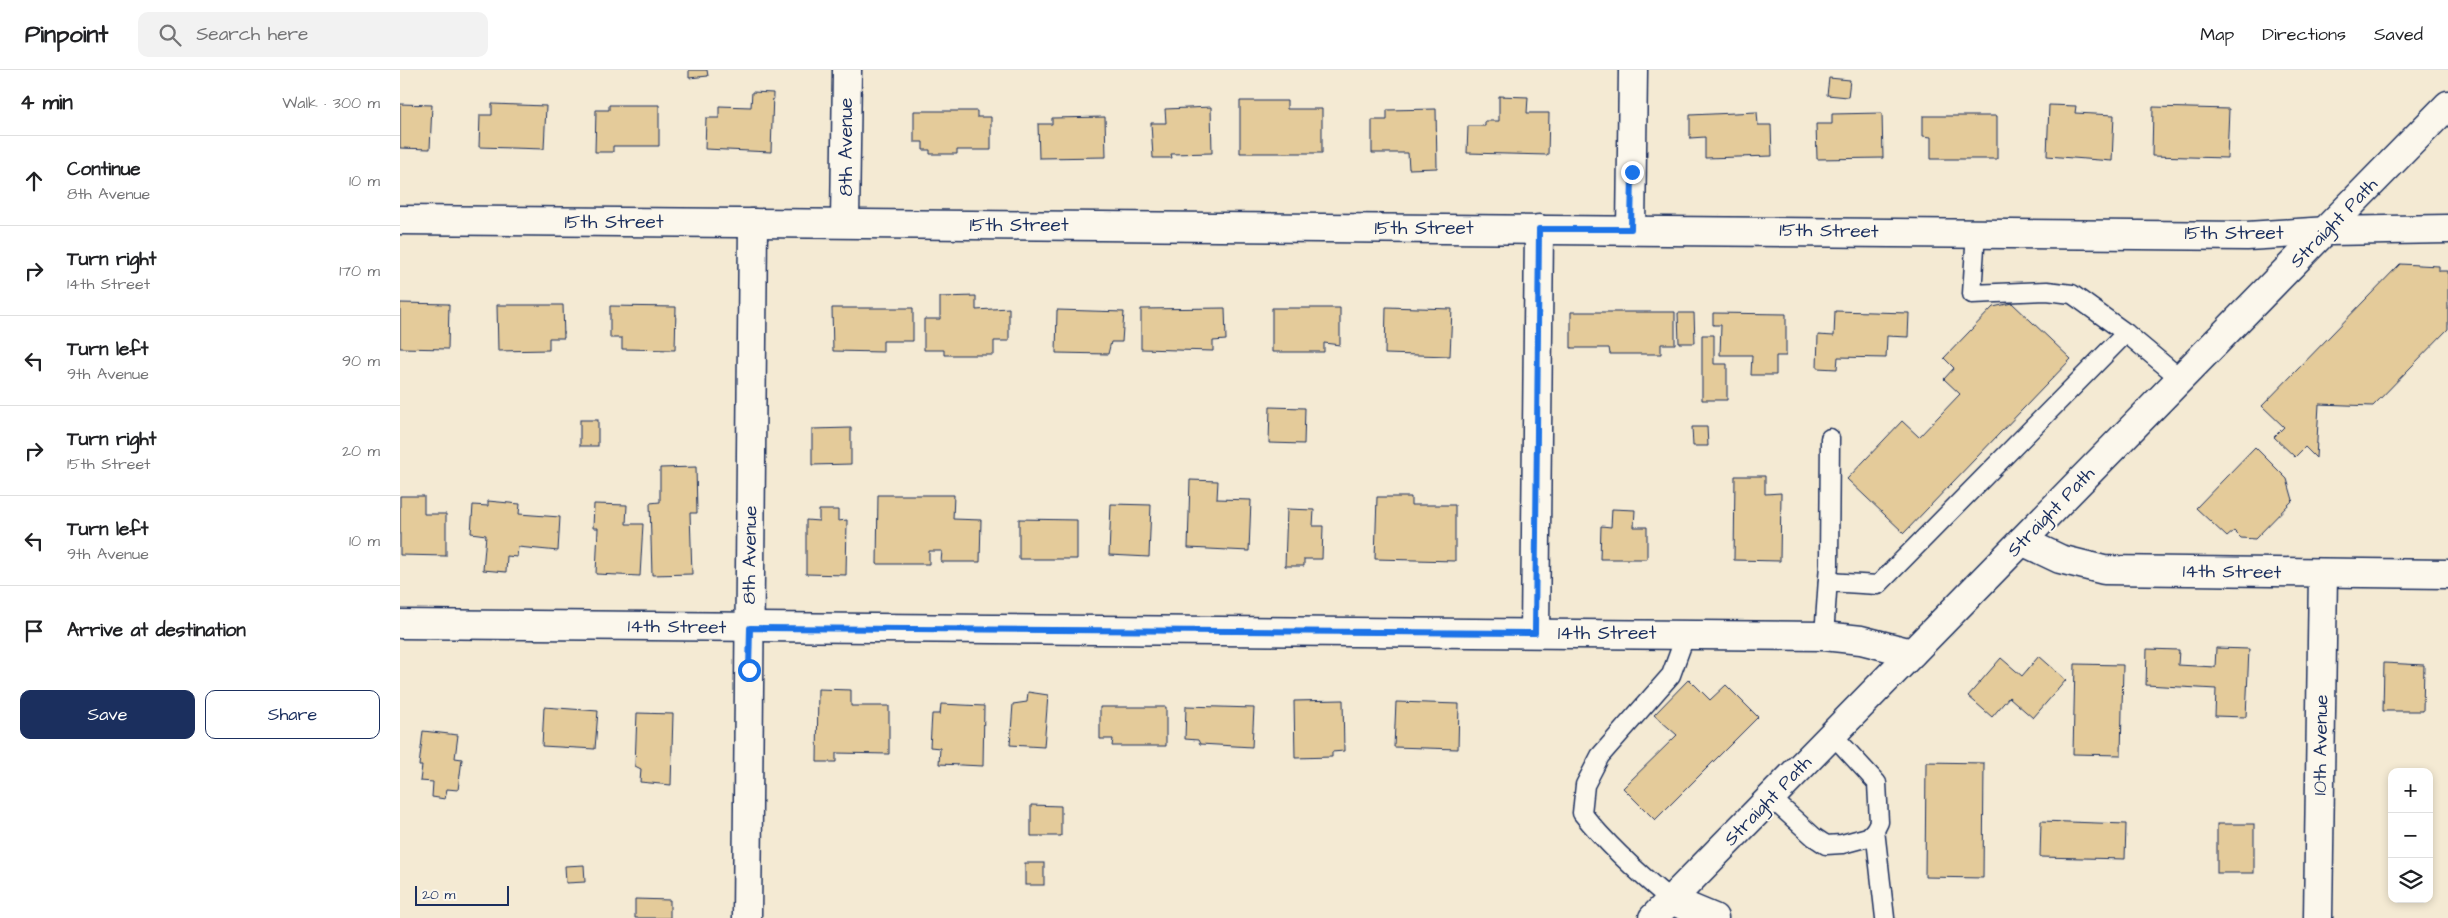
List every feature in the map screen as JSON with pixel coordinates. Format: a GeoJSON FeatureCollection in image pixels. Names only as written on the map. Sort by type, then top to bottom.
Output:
{"type":"FeatureCollection","features":[{"type":"Feature","properties":{"kind":"street","name":"8th Avenue"},"geometry":{"type":"LineString","coordinates":[[845,223],[847,70]]}},
{"type":"Feature","properties":{"kind":"street"},"geometry":{"type":"LineString","coordinates":[[1631,229],[1633,70]]}},
{"type":"Feature","properties":{"kind":"street","name":"Straight Path"},"geometry":{"type":"LineString","coordinates":[[1662,909],[2328,231],[2448,105]]}},
{"type":"Feature","properties":{"kind":"street","name":"15th Street"},"geometry":{"type":"LineString","coordinates":[[400,220],[1631,229],[2247,236],[2328,231],[2448,229]]}},
{"type":"Feature","properties":{"kind":"street","name":"8th Avenue"},"geometry":{"type":"LineString","coordinates":[[747,918],[753,223]]}},
{"type":"Feature","properties":{"kind":"street"},"geometry":{"type":"LineString","coordinates":[[1535,633],[1539,229]]}},
{"type":"Feature","properties":{"kind":"street","name":"14th Street"},"geometry":{"type":"LineString","coordinates":[[2022,541],[2060,559],[2104,570],[2448,574]]}},
{"type":"Feature","properties":{"kind":"street","name":"10th Avenue"},"geometry":{"type":"LineString","coordinates":[[2318,918],[2323,573]]}},
{"type":"Feature","properties":{"kind":"street","name":"14th Street"},"geometry":{"type":"LineString","coordinates":[[400,624],[1824,636],[1861,640],[1912,653]]}},
{"type":"Feature","properties":{"kind":"street"},"geometry":{"type":"LineString","coordinates":[[1662,909],[1714,918]]}},
{"type":"Feature","properties":{"kind":"lane"},"geometry":{"type":"LineString","coordinates":[[1976,232],[1972,294],[2047,291],[2072,294],[2126,333],[2181,379]]}},
{"type":"Feature","properties":{"kind":"lane"},"geometry":{"type":"LineString","coordinates":[[1828,582],[1878,585],[2126,333]]}},
{"type":"Feature","properties":{"kind":"lane"},"geometry":{"type":"LineString","coordinates":[[1824,636],[1828,582],[1830,438]]}},
{"type":"Feature","properties":{"kind":"lane"},"geometry":{"type":"LineString","coordinates":[[1662,909],[1637,873],[1603,839],[1582,813],[1585,786],[1600,756],[1671,676],[1686,634]]}},
{"type":"Feature","properties":{"kind":"lane"},"geometry":{"type":"LineString","coordinates":[[1832,734],[1877,783],[1879,822],[1876,830],[1885,918]]}},
{"type":"Feature","properties":{"kind":"lane"},"geometry":{"type":"LineString","coordinates":[[1771,798],[1814,837],[1826,845],[1842,844],[1868,837],[1876,830]]}},
{"type":"Feature","properties":{"kind":"building"},"geometry":{"type":"Polygon","coordinates":[[[689,70],[707,70],[708,76],[689,78],[689,70]]]}},
{"type":"Feature","properties":{"kind":"building"},"geometry":{"type":"Polygon","coordinates":[[[1829,78],[1850,80],[1848,97],[1827,95],[1829,78]]]}},
{"type":"Feature","properties":{"kind":"building"},"geometry":{"type":"Polygon","coordinates":[[[752,92],[773,93],[771,152],[705,149],[706,118],[719,118],[719,106],[751,107],[752,92]]]}},
{"type":"Feature","properties":{"kind":"building"},"geometry":{"type":"Polygon","coordinates":[[[1499,96],[1528,97],[1527,113],[1549,113],[1548,155],[1467,153],[1468,126],[1485,126],[1485,121],[1499,121],[1499,96]]]}},
{"type":"Feature","properties":{"kind":"building"},"geometry":{"type":"Polygon","coordinates":[[[1240,101],[1287,101],[1287,109],[1322,109],[1322,153],[1240,153],[1240,101]]]}},
{"type":"Feature","properties":{"kind":"building"},"geometry":{"type":"Polygon","coordinates":[[[400,104],[432,105],[430,149],[400,148],[400,104]]]}},
{"type":"Feature","properties":{"kind":"building"},"geometry":{"type":"Polygon","coordinates":[[[492,104],[546,106],[544,149],[479,147],[480,115],[492,115],[492,104]]]}},
{"type":"Feature","properties":{"kind":"building"},"geometry":{"type":"Polygon","coordinates":[[[609,105],[659,105],[659,146],[613,146],[613,152],[595,152],[596,110],[609,110],[609,105]]]}},
{"type":"Feature","properties":{"kind":"building"},"geometry":{"type":"Polygon","coordinates":[[[2049,105],[2076,106],[2075,113],[2114,115],[2112,161],[2047,156],[2049,105]]]}},
{"type":"Feature","properties":{"kind":"building"},"geometry":{"type":"Polygon","coordinates":[[[1211,107],[1212,153],[1171,154],[1172,158],[1153,158],[1151,123],[1166,123],[1165,109],[1211,107]]]}},
{"type":"Feature","properties":{"kind":"building"},"geometry":{"type":"Polygon","coordinates":[[[2153,107],[2229,109],[2227,158],[2152,156],[2153,107]]]}},
{"type":"Feature","properties":{"kind":"building"},"geometry":{"type":"Polygon","coordinates":[[[1436,109],[1437,168],[1409,169],[1408,153],[1372,153],[1372,120],[1387,120],[1387,110],[1436,109]]]}},
{"type":"Feature","properties":{"kind":"building"},"geometry":{"type":"Polygon","coordinates":[[[914,111],[977,111],[977,117],[991,117],[991,150],[957,150],[957,154],[930,154],[930,150],[923,150],[923,142],[914,142],[914,111]]]}},
{"type":"Feature","properties":{"kind":"building"},"geometry":{"type":"Polygon","coordinates":[[[1757,112],[1758,125],[1771,125],[1772,156],[1705,158],[1705,137],[1690,138],[1690,115],[1757,112]]]}},
{"type":"Feature","properties":{"kind":"building"},"geometry":{"type":"Polygon","coordinates":[[[1882,113],[1883,158],[1817,159],[1816,124],[1832,124],[1832,114],[1882,113]]]}},
{"type":"Feature","properties":{"kind":"building"},"geometry":{"type":"Polygon","coordinates":[[[1923,116],[1997,116],[1997,159],[1931,159],[1931,137],[1923,136],[1923,116]]]}},
{"type":"Feature","properties":{"kind":"building"},"geometry":{"type":"Polygon","coordinates":[[[1105,117],[1106,157],[1039,158],[1038,124],[1052,124],[1052,118],[1105,117]]]}},
{"type":"Feature","properties":{"kind":"building"},"geometry":{"type":"Polygon","coordinates":[[[2400,264],[2439,266],[2439,271],[2448,271],[2448,329],[2373,406],[2319,404],[2316,458],[2305,447],[2295,457],[2274,437],[2284,427],[2262,406],[2400,264]]]}},
{"type":"Feature","properties":{"kind":"building"},"geometry":{"type":"Polygon","coordinates":[[[976,296],[976,310],[1009,308],[1009,341],[994,341],[994,355],[944,355],[944,350],[924,350],[924,319],[940,319],[940,297],[976,296]]]}},
{"type":"Feature","properties":{"kind":"building"},"geometry":{"type":"Polygon","coordinates":[[[400,303],[449,304],[448,349],[400,348],[400,303]]]}},
{"type":"Feature","properties":{"kind":"building"},"geometry":{"type":"Polygon","coordinates":[[[2012,303],[2071,359],[1904,533],[1847,479],[1902,421],[1919,437],[1960,394],[1944,379],[1954,368],[1944,358],[1993,307],[2012,303]]]}},
{"type":"Feature","properties":{"kind":"building"},"geometry":{"type":"Polygon","coordinates":[[[497,305],[563,305],[564,338],[549,338],[549,350],[498,351],[497,305]]]}},
{"type":"Feature","properties":{"kind":"building"},"geometry":{"type":"Polygon","coordinates":[[[610,306],[676,307],[675,350],[622,349],[622,338],[610,338],[610,306]]]}},
{"type":"Feature","properties":{"kind":"building"},"geometry":{"type":"Polygon","coordinates":[[[1386,307],[1452,309],[1450,356],[1385,354],[1386,307]]]}},
{"type":"Feature","properties":{"kind":"building"},"geometry":{"type":"Polygon","coordinates":[[[832,308],[913,308],[913,341],[883,341],[883,352],[833,351],[832,308]]]}},
{"type":"Feature","properties":{"kind":"building"},"geometry":{"type":"Polygon","coordinates":[[[1225,308],[1226,340],[1213,341],[1213,351],[1141,349],[1141,309],[1225,308]]]}},
{"type":"Feature","properties":{"kind":"building"},"geometry":{"type":"Polygon","coordinates":[[[1272,308],[1340,308],[1340,345],[1324,343],[1324,352],[1272,352],[1272,308]]]}},
{"type":"Feature","properties":{"kind":"building"},"geometry":{"type":"Polygon","coordinates":[[[1057,310],[1124,312],[1122,342],[1111,342],[1108,354],[1056,353],[1057,310]]]}},
{"type":"Feature","properties":{"kind":"building"},"geometry":{"type":"Polygon","coordinates":[[[1835,311],[1909,313],[1908,337],[1887,336],[1886,358],[1838,357],[1837,369],[1817,368],[1818,335],[1834,336],[1835,311]]]}},
{"type":"Feature","properties":{"kind":"building"},"geometry":{"type":"Polygon","coordinates":[[[1571,312],[1675,312],[1675,344],[1661,344],[1661,354],[1610,354],[1609,348],[1571,348],[1571,312]]]}},
{"type":"Feature","properties":{"kind":"building"},"geometry":{"type":"Polygon","coordinates":[[[1678,313],[1694,313],[1695,343],[1679,343],[1678,313]]]}},
{"type":"Feature","properties":{"kind":"building"},"geometry":{"type":"Polygon","coordinates":[[[1713,313],[1786,314],[1786,356],[1776,356],[1776,375],[1751,375],[1752,355],[1720,355],[1721,325],[1713,325],[1713,313]]]}},
{"type":"Feature","properties":{"kind":"building"},"geometry":{"type":"Polygon","coordinates":[[[1702,335],[1714,335],[1714,364],[1727,364],[1727,400],[1702,400],[1702,335]]]}},
{"type":"Feature","properties":{"kind":"building"},"geometry":{"type":"Polygon","coordinates":[[[1270,407],[1305,408],[1304,444],[1269,443],[1270,407]]]}},
{"type":"Feature","properties":{"kind":"building"},"geometry":{"type":"Polygon","coordinates":[[[580,420],[598,420],[598,446],[580,446],[580,420]]]}},
{"type":"Feature","properties":{"kind":"building"},"geometry":{"type":"Polygon","coordinates":[[[1692,427],[1707,427],[1708,446],[1693,446],[1692,427]]]}},
{"type":"Feature","properties":{"kind":"building"},"geometry":{"type":"Polygon","coordinates":[[[851,428],[851,464],[812,465],[812,429],[851,428]]]}},
{"type":"Feature","properties":{"kind":"building"},"geometry":{"type":"Polygon","coordinates":[[[2255,447],[2287,479],[2293,500],[2255,539],[2241,538],[2234,531],[2227,537],[2196,508],[2255,447]]]}},
{"type":"Feature","properties":{"kind":"building"},"geometry":{"type":"Polygon","coordinates":[[[696,467],[697,513],[690,513],[692,574],[652,575],[650,503],[660,502],[660,468],[696,467]]]}},
{"type":"Feature","properties":{"kind":"building"},"geometry":{"type":"Polygon","coordinates":[[[1735,476],[1765,476],[1765,494],[1781,493],[1780,561],[1734,560],[1735,476]]]}},
{"type":"Feature","properties":{"kind":"building"},"geometry":{"type":"Polygon","coordinates":[[[1190,480],[1218,481],[1217,499],[1251,500],[1249,551],[1188,548],[1190,480]]]}},
{"type":"Feature","properties":{"kind":"building"},"geometry":{"type":"Polygon","coordinates":[[[878,495],[954,495],[953,519],[981,520],[980,562],[941,562],[942,551],[929,551],[929,564],[877,564],[878,495]]]}},
{"type":"Feature","properties":{"kind":"building"},"geometry":{"type":"Polygon","coordinates":[[[400,496],[424,496],[424,514],[446,514],[446,556],[400,555],[400,496]]]}},
{"type":"Feature","properties":{"kind":"building"},"geometry":{"type":"Polygon","coordinates":[[[1377,497],[1411,497],[1411,505],[1455,505],[1455,561],[1375,559],[1377,497]]]}},
{"type":"Feature","properties":{"kind":"building"},"geometry":{"type":"Polygon","coordinates":[[[488,501],[520,504],[519,514],[560,517],[558,551],[518,547],[517,557],[507,556],[506,572],[483,570],[486,535],[471,533],[473,505],[488,506],[488,501]]]}},
{"type":"Feature","properties":{"kind":"building"},"geometry":{"type":"Polygon","coordinates":[[[594,504],[627,505],[626,524],[643,524],[640,576],[596,574],[598,528],[593,528],[594,504]]]}},
{"type":"Feature","properties":{"kind":"building"},"geometry":{"type":"Polygon","coordinates":[[[1111,504],[1151,505],[1149,557],[1109,555],[1111,504]]]}},
{"type":"Feature","properties":{"kind":"building"},"geometry":{"type":"Polygon","coordinates":[[[1287,509],[1314,510],[1313,526],[1323,526],[1322,559],[1304,559],[1304,566],[1285,566],[1287,509]]]}},
{"type":"Feature","properties":{"kind":"building"},"geometry":{"type":"Polygon","coordinates":[[[1612,509],[1635,510],[1634,527],[1647,527],[1647,559],[1600,559],[1601,526],[1611,527],[1612,509]]]}},
{"type":"Feature","properties":{"kind":"building"},"geometry":{"type":"Polygon","coordinates":[[[819,510],[838,510],[838,521],[847,520],[846,575],[806,574],[806,520],[819,521],[819,510]]]}},
{"type":"Feature","properties":{"kind":"building"},"geometry":{"type":"Polygon","coordinates":[[[1019,519],[1077,520],[1077,559],[1019,559],[1019,519]]]}},
{"type":"Feature","properties":{"kind":"building"},"geometry":{"type":"Polygon","coordinates":[[[2216,648],[2249,649],[2246,717],[2215,716],[2216,689],[2146,685],[2147,649],[2179,650],[2178,665],[2215,667],[2216,648]]]}},
{"type":"Feature","properties":{"kind":"building"},"geometry":{"type":"Polygon","coordinates":[[[2039,656],[2066,680],[2033,718],[2009,697],[1992,717],[1968,696],[2001,658],[2022,676],[2039,656]]]}},
{"type":"Feature","properties":{"kind":"building"},"geometry":{"type":"Polygon","coordinates":[[[2384,663],[2424,665],[2423,711],[2383,711],[2384,663]]]}},
{"type":"Feature","properties":{"kind":"building"},"geometry":{"type":"Polygon","coordinates":[[[2075,664],[2123,665],[2121,755],[2073,754],[2075,664]]]}},
{"type":"Feature","properties":{"kind":"building"},"geometry":{"type":"Polygon","coordinates":[[[1689,679],[1710,700],[1726,685],[1758,717],[1655,820],[1623,788],[1677,735],[1654,715],[1689,679]]]}},
{"type":"Feature","properties":{"kind":"building"},"geometry":{"type":"Polygon","coordinates":[[[818,689],[851,690],[851,706],[889,706],[889,754],[836,753],[836,762],[817,762],[818,689]]]}},
{"type":"Feature","properties":{"kind":"building"},"geometry":{"type":"Polygon","coordinates":[[[1028,692],[1048,695],[1044,747],[1010,745],[1013,704],[1027,702],[1028,692]]]}},
{"type":"Feature","properties":{"kind":"building"},"geometry":{"type":"Polygon","coordinates":[[[1343,700],[1344,751],[1332,752],[1332,757],[1295,758],[1294,701],[1343,700]]]}},
{"type":"Feature","properties":{"kind":"building"},"geometry":{"type":"Polygon","coordinates":[[[1396,702],[1459,704],[1458,749],[1394,747],[1396,702]]]}},
{"type":"Feature","properties":{"kind":"building"},"geometry":{"type":"Polygon","coordinates":[[[941,704],[984,706],[983,766],[939,764],[940,748],[930,747],[932,714],[940,714],[941,704]]]}},
{"type":"Feature","properties":{"kind":"building"},"geometry":{"type":"Polygon","coordinates":[[[1186,706],[1254,708],[1252,747],[1200,744],[1198,740],[1185,739],[1186,706]]]}},
{"type":"Feature","properties":{"kind":"building"},"geometry":{"type":"Polygon","coordinates":[[[544,707],[598,711],[595,749],[542,746],[544,707]]]}},
{"type":"Feature","properties":{"kind":"building"},"geometry":{"type":"Polygon","coordinates":[[[1100,707],[1166,707],[1166,746],[1112,746],[1113,739],[1100,739],[1100,707]]]}},
{"type":"Feature","properties":{"kind":"building"},"geometry":{"type":"Polygon","coordinates":[[[637,713],[673,714],[671,785],[640,782],[641,769],[635,766],[637,713]]]}},
{"type":"Feature","properties":{"kind":"building"},"geometry":{"type":"Polygon","coordinates":[[[423,731],[458,735],[455,758],[462,759],[458,790],[447,789],[445,799],[432,797],[433,782],[420,781],[422,766],[419,766],[423,731]]]}},
{"type":"Feature","properties":{"kind":"building"},"geometry":{"type":"Polygon","coordinates":[[[1926,762],[1984,763],[1983,878],[1925,877],[1926,762]]]}},
{"type":"Feature","properties":{"kind":"building"},"geometry":{"type":"Polygon","coordinates":[[[1031,805],[1061,806],[1061,836],[1031,836],[1031,805]]]}},
{"type":"Feature","properties":{"kind":"building"},"geometry":{"type":"Polygon","coordinates":[[[2041,821],[2126,824],[2125,859],[2040,857],[2041,821]]]}},
{"type":"Feature","properties":{"kind":"building"},"geometry":{"type":"Polygon","coordinates":[[[2217,824],[2254,824],[2254,873],[2217,873],[2217,824]]]}},
{"type":"Feature","properties":{"kind":"building"},"geometry":{"type":"Polygon","coordinates":[[[1025,863],[1044,863],[1044,885],[1025,885],[1025,863]]]}},
{"type":"Feature","properties":{"kind":"building"},"geometry":{"type":"Polygon","coordinates":[[[584,865],[585,882],[566,883],[565,866],[584,865]]]}},
{"type":"Feature","properties":{"kind":"building"},"geometry":{"type":"Polygon","coordinates":[[[635,899],[670,900],[670,918],[635,918],[635,899]]]}},
{"type":"Feature","properties":{"kind":"route"},"geometry":{"type":"LineString","coordinates":[[749,670],[750,628],[1535,633],[1539,229],[1631,229],[1632,172]]}}]}
